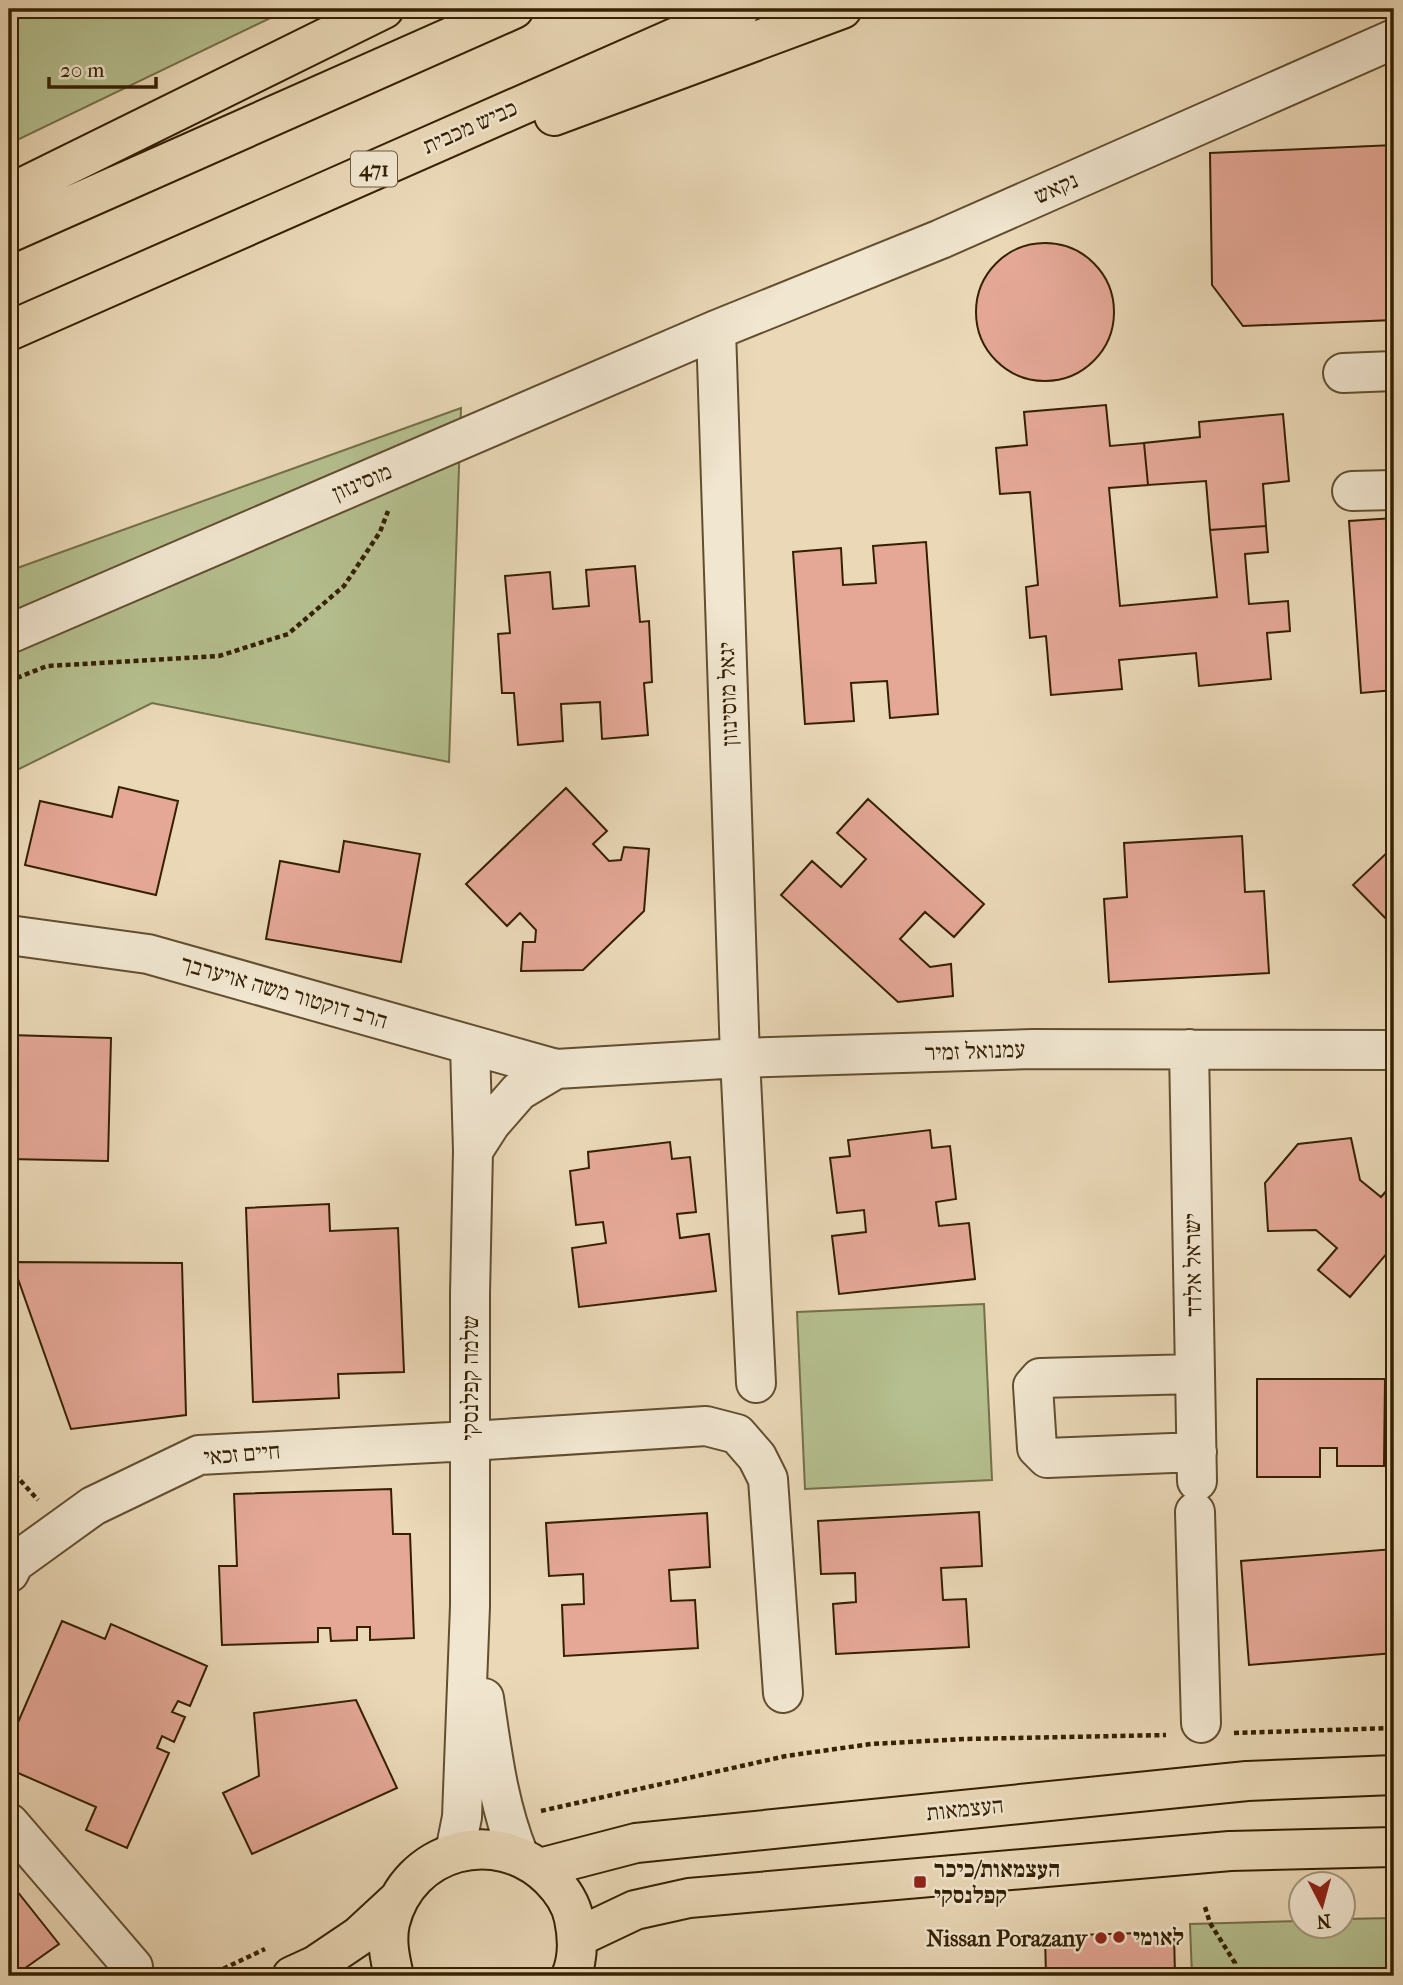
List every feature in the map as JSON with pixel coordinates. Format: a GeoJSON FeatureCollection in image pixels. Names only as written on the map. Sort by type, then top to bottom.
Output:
{"type":"FeatureCollection","features":[{"type":"Feature","properties":{"kind":"main road"},"geometry":{"type":"LineString","coordinates":[[9,194],[384,9]]}},
{"type":"Feature","properties":{"kind":"main road"},"geometry":{"type":"LineString","coordinates":[[9,233],[514,9]]}},
{"type":"Feature","properties":{"kind":"main road","name":"כביש מכבית"},"geometry":{"type":"LineString","coordinates":[[9,331],[740,9]]}},
{"type":"Feature","properties":{"kind":"main road"},"geometry":{"type":"LineString","coordinates":[[155,265],[842,9]]}},
{"type":"Feature","properties":{"kind":"main road","name":"העצמאות"},"geometry":{"type":"LineString","coordinates":[[529,1862],[636,1843],[1247,1781],[1394,1775]]}},
{"type":"Feature","properties":{"kind":"main road"},"geometry":{"type":"LineString","coordinates":[[578,1937],[635,1910],[689,1898],[1230,1851],[1394,1847]]}},
{"type":"Feature","properties":{"kind":"main road"},"geometry":{"type":"LineString","coordinates":[[292,1976],[316,1965],[359,1936],[399,1899],[417,1875],[455,1852],[495,1850],[529,1862],[559,1887],[572,1910],[578,1937],[576,1966],[571,1976]]}},
{"type":"Feature","properties":{"kind":"main road"},"geometry":{"type":"LineString","coordinates":[[394,1976],[388,1951],[390,1924],[399,1899]]}},
{"type":"Feature","properties":{"kind":"street","name":"נקאש"},"geometry":{"type":"LineString","coordinates":[[716,330],[941,239],[1394,39]]}},
{"type":"Feature","properties":{"kind":"street","name":"מוסינזון"},"geometry":{"type":"LineString","coordinates":[[9,634],[716,330]]}},
{"type":"Feature","properties":{"kind":"street","name":"יגאל מוסינזון"},"geometry":{"type":"LineString","coordinates":[[716,330],[740,1058],[756,1382]]}},
{"type":"Feature","properties":{"kind":"street"},"geometry":{"type":"LineString","coordinates":[[1343,373],[1394,371]]}},
{"type":"Feature","properties":{"kind":"street"},"geometry":{"type":"LineString","coordinates":[[1352,491],[1394,490]]}},
{"type":"Feature","properties":{"kind":"street","name":"הרב דוקטור משה אויערבך"},"geometry":{"type":"LineString","coordinates":[[9,935],[148,954],[556,1069]]}},
{"type":"Feature","properties":{"kind":"street","name":"שלמה קפלנסקי"},"geometry":{"type":"LineString","coordinates":[[455,1852],[462,1817],[470,1606],[473,1151],[470,1045]]}},
{"type":"Feature","properties":{"kind":"street","name":"עמנואל זמיר"},"geometry":{"type":"LineString","coordinates":[[556,1069],[740,1058],[1033,1049],[1394,1050]]}},
{"type":"Feature","properties":{"kind":"street","name":"ישראל אלדד"},"geometry":{"type":"LineString","coordinates":[[1189,1049],[1201,1723]]}},
{"type":"Feature","properties":{"kind":"street"},"geometry":{"type":"LineString","coordinates":[[473,1151],[491,1123],[519,1091],[556,1069]]}},
{"type":"Feature","properties":{"kind":"street"},"geometry":{"type":"LineString","coordinates":[[1195,1374],[1041,1378],[1033,1386],[1037,1448],[1047,1458],[1196,1482]]}},
{"type":"Feature","properties":{"kind":"street","name":"חיים זכאי"},"geometry":{"type":"LineString","coordinates":[[9,1573],[14,1563],[93,1506],[200,1455],[706,1426],[737,1434],[757,1457],[768,1479],[783,1693]]}},
{"type":"Feature","properties":{"kind":"street","name":"שלמה קפלנסקי"},"geometry":{"type":"LineString","coordinates":[[470,1606],[496,1776],[509,1831],[529,1862]]}},
{"type":"Feature","properties":{"kind":"street"},"geometry":{"type":"LineString","coordinates":[[9,1824],[132,1967]]}},
{"type":"Feature","properties":{"kind":"path"},"geometry":{"type":"LineString","coordinates":[[9,681],[47,666],[219,656],[288,634],[344,586],[380,532],[392,501]]}},
{"type":"Feature","properties":{"kind":"path"},"geometry":{"type":"LineString","coordinates":[[9,1468],[46,1509]]}},
{"type":"Feature","properties":{"kind":"path"},"geometry":{"type":"LineString","coordinates":[[1205,1907],[1210,1923],[1235,1963],[1235,1976]]}},
{"type":"Feature","properties":{"kind":"green space"},"geometry":{"type":"Polygon","coordinates":[[[9,9],[289,9],[9,144],[9,9]]]}},
{"type":"Feature","properties":{"kind":"green space"},"geometry":{"type":"Polygon","coordinates":[[[461,408],[449,762],[152,703],[9,774],[9,571],[461,408]]]}},
{"type":"Feature","properties":{"kind":"green space"},"geometry":{"type":"Polygon","coordinates":[[[984,1304],[992,1480],[805,1489],[797,1312],[984,1304]]]}},
{"type":"Feature","properties":{"kind":"green space"},"geometry":{"type":"Polygon","coordinates":[[[1394,1918],[1394,1976],[1192,1976],[1190,1924],[1288,1921],[1288,1940],[1358,1940],[1358,1919],[1394,1918]]]}},
{"type":"Feature","properties":{"kind":"building"},"geometry":{"type":"Polygon","coordinates":[[[1394,145],[1394,320],[1243,326],[1212,285],[1210,153],[1394,145]]]}},
{"type":"Feature","properties":{"kind":"building"},"geometry":{"type":"Polygon","coordinates":[[[1045,243],[1071,248],[1094,263],[1109,286],[1114,312],[1109,338],[1094,361],[1071,376],[1045,381],[1019,376],[996,361],[981,338],[976,312],[981,286],[996,263],[1019,248],[1045,243]]]}},
{"type":"Feature","properties":{"kind":"building"},"geometry":{"type":"Polygon","coordinates":[[[1106,405],[1110,446],[1144,443],[1148,485],[1109,488],[1120,606],[1217,597],[1210,530],[1266,526],[1268,552],[1245,554],[1249,604],[1288,601],[1290,631],[1267,633],[1271,679],[1199,686],[1196,653],[1119,660],[1122,689],[1051,695],[1046,636],[1030,638],[1026,587],[1038,585],[1030,492],[1000,494],[996,448],[1027,445],[1024,412],[1106,405]]]}},
{"type":"Feature","properties":{"kind":"building"},"geometry":{"type":"Polygon","coordinates":[[[1283,414],[1289,481],[1263,484],[1266,526],[1210,530],[1206,481],[1148,485],[1144,443],[1200,437],[1199,422],[1283,414]]]}},
{"type":"Feature","properties":{"kind":"building"},"geometry":{"type":"Polygon","coordinates":[[[1394,518],[1394,690],[1361,693],[1349,521],[1394,518]]]}},
{"type":"Feature","properties":{"kind":"building"},"geometry":{"type":"Polygon","coordinates":[[[926,542],[938,714],[890,718],[887,681],[851,683],[854,721],[805,724],[793,552],[841,548],[843,585],[876,583],[873,546],[926,542]]]}},
{"type":"Feature","properties":{"kind":"building"},"geometry":{"type":"Polygon","coordinates":[[[635,566],[640,622],[649,621],[652,682],[644,683],[648,735],[602,739],[600,702],[561,704],[563,741],[518,745],[514,693],[502,693],[498,634],[510,633],[505,576],[550,572],[553,609],[589,606],[586,570],[635,566]]]}},
{"type":"Feature","properties":{"kind":"building"},"geometry":{"type":"Polygon","coordinates":[[[119,787],[178,801],[156,895],[25,865],[40,801],[112,817],[119,787]]]}},
{"type":"Feature","properties":{"kind":"building"},"geometry":{"type":"Polygon","coordinates":[[[566,788],[607,831],[593,844],[609,861],[621,860],[624,847],[649,849],[644,911],[583,970],[521,971],[523,942],[535,942],[536,930],[520,913],[507,926],[466,884],[566,788]]]}},
{"type":"Feature","properties":{"kind":"building"},"geometry":{"type":"Polygon","coordinates":[[[868,799],[984,904],[954,937],[925,912],[900,939],[930,967],[951,964],[953,996],[898,1002],[781,895],[812,861],[841,887],[866,859],[837,833],[868,799]]]}},
{"type":"Feature","properties":{"kind":"building"},"geometry":{"type":"Polygon","coordinates":[[[1242,836],[1245,892],[1264,891],[1269,973],[1109,982],[1104,899],[1127,897],[1124,843],[1242,836]]]}},
{"type":"Feature","properties":{"kind":"building"},"geometry":{"type":"Polygon","coordinates":[[[344,841],[420,854],[401,962],[266,939],[280,861],[339,872],[344,841]]]}},
{"type":"Feature","properties":{"kind":"building"},"geometry":{"type":"Polygon","coordinates":[[[1394,846],[1394,927],[1353,885],[1394,846]]]}},
{"type":"Feature","properties":{"kind":"building"},"geometry":{"type":"Polygon","coordinates":[[[9,1035],[111,1038],[108,1161],[9,1159],[9,1035]]]}},
{"type":"Feature","properties":{"kind":"building"},"geometry":{"type":"Polygon","coordinates":[[[930,1130],[932,1148],[950,1146],[956,1199],[936,1202],[939,1226],[969,1223],[975,1279],[839,1294],[832,1236],[866,1232],[864,1210],[837,1213],[830,1158],[850,1156],[848,1140],[930,1130]]]}},
{"type":"Feature","properties":{"kind":"building"},"geometry":{"type":"Polygon","coordinates":[[[1351,1138],[1360,1180],[1381,1197],[1394,1182],[1394,1245],[1350,1297],[1318,1270],[1337,1248],[1316,1230],[1268,1231],[1265,1183],[1298,1144],[1351,1138]]]}},
{"type":"Feature","properties":{"kind":"building"},"geometry":{"type":"Polygon","coordinates":[[[670,1142],[672,1159],[690,1157],[696,1212],[677,1214],[680,1238],[709,1234],[716,1291],[579,1307],[572,1248],[606,1243],[603,1222],[576,1225],[570,1171],[589,1168],[588,1152],[670,1142]]]}},
{"type":"Feature","properties":{"kind":"building"},"geometry":{"type":"Polygon","coordinates":[[[329,1204],[330,1231],[398,1228],[404,1372],[338,1374],[339,1398],[253,1402],[246,1208],[329,1204]]]}},
{"type":"Feature","properties":{"kind":"building"},"geometry":{"type":"Polygon","coordinates":[[[12,1262],[182,1263],[186,1415],[71,1429],[12,1262]]]}},
{"type":"Feature","properties":{"kind":"building"},"geometry":{"type":"Polygon","coordinates":[[[1257,1379],[1385,1379],[1384,1466],[1337,1466],[1337,1448],[1320,1448],[1320,1477],[1257,1477],[1257,1379]]]}},
{"type":"Feature","properties":{"kind":"building"},"geometry":{"type":"Polygon","coordinates":[[[391,1489],[393,1534],[410,1534],[414,1638],[370,1640],[370,1627],[357,1627],[357,1640],[331,1641],[330,1628],[318,1628],[318,1642],[222,1645],[219,1566],[237,1566],[234,1494],[391,1489]]]}},
{"type":"Feature","properties":{"kind":"building"},"geometry":{"type":"Polygon","coordinates":[[[979,1512],[982,1566],[941,1568],[943,1600],[966,1599],[969,1647],[836,1654],[833,1604],[856,1602],[855,1573],[821,1574],[818,1521],[979,1512]]]}},
{"type":"Feature","properties":{"kind":"building"},"geometry":{"type":"Polygon","coordinates":[[[707,1513],[710,1567],[669,1570],[671,1601],[695,1600],[698,1648],[564,1656],[562,1605],[584,1604],[583,1574],[549,1576],[546,1523],[707,1513]]]}},
{"type":"Feature","properties":{"kind":"building"},"geometry":{"type":"Polygon","coordinates":[[[1394,1549],[1394,1653],[1249,1665],[1241,1561],[1394,1549]]]}},
{"type":"Feature","properties":{"kind":"building"},"geometry":{"type":"Polygon","coordinates":[[[62,1621],[105,1639],[111,1624],[207,1666],[190,1706],[178,1701],[172,1712],[185,1717],[174,1742],[162,1736],[157,1748],[169,1753],[127,1848],[86,1830],[96,1807],[9,1769],[9,1743],[62,1621]]]}},
{"type":"Feature","properties":{"kind":"building"},"geometry":{"type":"Polygon","coordinates":[[[356,1700],[397,1788],[252,1854],[223,1793],[259,1776],[254,1713],[356,1700]]]}},
{"type":"Feature","properties":{"kind":"building"},"geometry":{"type":"Polygon","coordinates":[[[9,1881],[59,1944],[14,1976],[9,1976],[9,1881]]]}},
{"type":"Feature","properties":{"kind":"building"},"geometry":{"type":"Polygon","coordinates":[[[1174,1932],[1175,1976],[1046,1976],[1045,1936],[1174,1932]]]}},
{"type":"Feature","properties":{"kind":"place","name":"העצמאות/כיכר קפלנסקי"},"geometry":{"type":"Point","coordinates":[920,1882]}},
{"type":"Feature","properties":{"kind":"place","name":"לאומי"},"geometry":{"type":"Point","coordinates":[1119,1937]}},
{"type":"Feature","properties":{"kind":"place","name":"Nissan Porazany"},"geometry":{"type":"Point","coordinates":[1101,1938]}}]}
